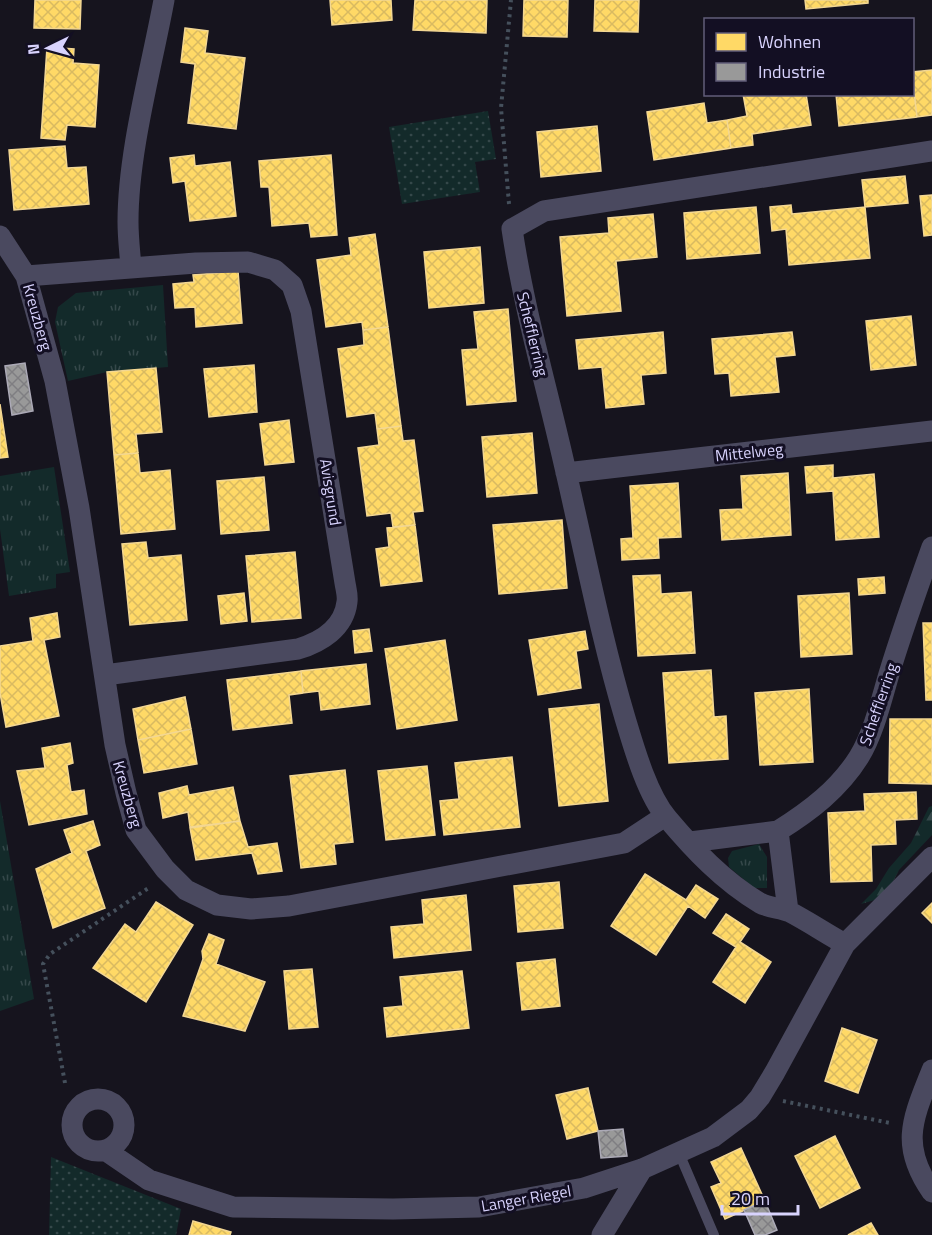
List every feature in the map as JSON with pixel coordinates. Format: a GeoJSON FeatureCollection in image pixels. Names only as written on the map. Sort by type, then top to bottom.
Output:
{"type":"FeatureCollection","features":[{"type":"Feature","properties":{"kind":"street"},"geometry":{"type":"LineString","coordinates":[[131,268],[129,197],[138,135],[164,0]]}},
{"type":"Feature","properties":{"kind":"street"},"geometry":{"type":"LineString","coordinates":[[512,229],[544,211],[932,151]]}},
{"type":"Feature","properties":{"kind":"street","name":"Schefflerring"},"geometry":{"type":"LineString","coordinates":[[512,229],[519,280],[593,594],[619,696],[648,783],[665,816],[713,869],[763,905],[788,911],[845,944]]}},
{"type":"Feature","properties":{"kind":"street","name":"Kreuzberg"},"geometry":{"type":"LineString","coordinates":[[0,236],[26,276],[55,381],[79,508],[115,745],[136,830],[148,849],[186,890],[217,905],[251,909],[289,906],[624,843],[665,816]]}},
{"type":"Feature","properties":{"kind":"street","name":"Avisgrund"},"geometry":{"type":"LineString","coordinates":[[26,276],[196,263],[248,262],[275,270],[292,285],[301,311],[347,602],[341,620],[332,632],[316,644],[298,649],[105,675]]}},
{"type":"Feature","properties":{"kind":"street","name":"Mittelweg"},"geometry":{"type":"LineString","coordinates":[[566,473],[932,431]]}},
{"type":"Feature","properties":{"kind":"street","name":"Schefflerring"},"geometry":{"type":"LineString","coordinates":[[690,842],[778,831],[813,808],[837,785],[860,756],[875,719],[932,547]]}},
{"type":"Feature","properties":{"kind":"street"},"geometry":{"type":"LineString","coordinates":[[778,831],[788,911]]}},
{"type":"Feature","properties":{"kind":"street","name":"Langer Riegel"},"geometry":{"type":"LineString","coordinates":[[105,1150],[149,1180],[233,1207],[393,1209],[479,1207],[584,1188],[642,1169],[713,1137],[749,1110],[760,1097],[845,944],[932,857]]}},
{"type":"Feature","properties":{"kind":"street"},"geometry":{"type":"LineString","coordinates":[[932,1070],[912,1127],[915,1158],[920,1173],[932,1192]]}},
{"type":"Feature","properties":{"kind":"street"},"geometry":{"type":"LineString","coordinates":[[602,1235],[642,1169]]}},
{"type":"Feature","properties":{"kind":"lane"},"geometry":{"type":"LineString","coordinates":[[679,1153],[714,1235]]}},
{"type":"Feature","properties":{"kind":"path"},"geometry":{"type":"LineString","coordinates":[[511,0],[501,108],[512,229]]}},
{"type":"Feature","properties":{"kind":"path"},"geometry":{"type":"LineString","coordinates":[[65,1083],[42,964],[50,954],[170,874]]}},
{"type":"Feature","properties":{"kind":"path"},"geometry":{"type":"LineString","coordinates":[[760,1097],[912,1127]]}},
{"type":"Feature","properties":{"kind":"green space"},"geometry":{"type":"Polygon","coordinates":[[[488,111],[496,159],[475,162],[480,192],[402,204],[389,127],[488,111]]]}},
{"type":"Feature","properties":{"kind":"green space"},"geometry":{"type":"Polygon","coordinates":[[[163,285],[168,367],[107,372],[68,381],[55,322],[58,307],[76,293],[163,285]]]}},
{"type":"Feature","properties":{"kind":"green space"},"geometry":{"type":"Polygon","coordinates":[[[54,467],[70,572],[56,574],[56,588],[9,596],[0,529],[0,476],[54,467]]]}},
{"type":"Feature","properties":{"kind":"green space"},"geometry":{"type":"Polygon","coordinates":[[[0,801],[34,999],[0,1011],[0,801]]]}},
{"type":"Feature","properties":{"kind":"green space"},"geometry":{"type":"Polygon","coordinates":[[[932,806],[932,835],[899,870],[885,897],[861,904],[876,889],[889,868],[911,843],[929,807],[932,806]]]}},
{"type":"Feature","properties":{"kind":"green space"},"geometry":{"type":"Polygon","coordinates":[[[759,844],[767,857],[767,888],[754,888],[729,867],[728,858],[732,851],[759,844]]]}},
{"type":"Feature","properties":{"kind":"green space"},"geometry":{"type":"Polygon","coordinates":[[[51,1157],[181,1209],[176,1235],[49,1235],[51,1157]]]}},
{"type":"Feature","properties":{"kind":"building: Wohnen"},"geometry":{"type":"Polygon","coordinates":[[[35,0],[81,0],[80,29],[34,28],[35,0]]]}},
{"type":"Feature","properties":{"kind":"building: Wohnen"},"geometry":{"type":"Polygon","coordinates":[[[330,0],[391,0],[392,20],[332,25],[330,0]]]}},
{"type":"Feature","properties":{"kind":"building: Wohnen"},"geometry":{"type":"Polygon","coordinates":[[[415,0],[487,0],[486,33],[413,30],[415,0]]]}},
{"type":"Feature","properties":{"kind":"building: Wohnen"},"geometry":{"type":"Polygon","coordinates":[[[524,0],[568,0],[567,37],[523,36],[524,0]]]}},
{"type":"Feature","properties":{"kind":"building: Wohnen"},"geometry":{"type":"Polygon","coordinates":[[[595,0],[639,0],[638,32],[594,31],[595,0]]]}},
{"type":"Feature","properties":{"kind":"building: Wohnen"},"geometry":{"type":"Polygon","coordinates":[[[805,0],[868,0],[868,3],[806,9],[805,0]]]}},
{"type":"Feature","properties":{"kind":"building: Wohnen"},"geometry":{"type":"Polygon","coordinates":[[[185,28],[208,31],[205,53],[245,58],[236,129],[188,123],[195,64],[181,62],[185,28]]]}},
{"type":"Feature","properties":{"kind":"building: Wohnen"},"geometry":{"type":"Polygon","coordinates":[[[47,47],[74,49],[73,63],[99,65],[95,127],[67,125],[65,140],[41,138],[47,47]]]}},
{"type":"Feature","properties":{"kind":"building: Wohnen"},"geometry":{"type":"Polygon","coordinates":[[[932,70],[932,115],[917,117],[914,72],[932,70]]]}},
{"type":"Feature","properties":{"kind":"building: Wohnen"},"geometry":{"type":"Polygon","coordinates":[[[914,92],[917,117],[839,126],[836,96],[914,96],[914,92]]]}},
{"type":"Feature","properties":{"kind":"building: Wohnen"},"geometry":{"type":"Polygon","coordinates":[[[743,96],[806,96],[811,125],[752,134],[753,145],[731,148],[727,120],[747,116],[743,96]]]}},
{"type":"Feature","properties":{"kind":"building: Wohnen"},"geometry":{"type":"Polygon","coordinates":[[[704,103],[707,123],[727,120],[731,148],[654,160],[647,112],[704,103]]]}},
{"type":"Feature","properties":{"kind":"building: Wohnen"},"geometry":{"type":"Polygon","coordinates":[[[597,126],[601,171],[541,177],[537,132],[597,126]]]}},
{"type":"Feature","properties":{"kind":"building: Wohnen"},"geometry":{"type":"Polygon","coordinates":[[[65,146],[67,168],[86,167],[89,204],[14,210],[9,150],[65,146]]]}},
{"type":"Feature","properties":{"kind":"building: Wohnen"},"geometry":{"type":"Polygon","coordinates":[[[194,155],[195,166],[230,162],[236,216],[190,221],[185,181],[173,183],[170,158],[194,155]]]}},
{"type":"Feature","properties":{"kind":"building: Wohnen"},"geometry":{"type":"Polygon","coordinates":[[[331,155],[337,235],[311,237],[309,223],[272,226],[269,187],[261,187],[259,161],[331,155]]]}},
{"type":"Feature","properties":{"kind":"building: Wohnen"},"geometry":{"type":"Polygon","coordinates":[[[905,176],[908,203],[865,207],[862,180],[905,176]]]}},
{"type":"Feature","properties":{"kind":"building: Wohnen"},"geometry":{"type":"Polygon","coordinates":[[[932,195],[932,235],[924,236],[920,196],[932,195]]]}},
{"type":"Feature","properties":{"kind":"building: Wohnen"},"geometry":{"type":"Polygon","coordinates":[[[791,205],[792,214],[865,207],[870,258],[789,265],[786,229],[772,231],[770,207],[791,205]]]}},
{"type":"Feature","properties":{"kind":"building: Wohnen"},"geometry":{"type":"Polygon","coordinates":[[[756,207],[760,253],[687,259],[684,213],[756,207]]]}},
{"type":"Feature","properties":{"kind":"building: Wohnen"},"geometry":{"type":"Polygon","coordinates":[[[653,214],[657,257],[616,261],[621,311],[567,316],[560,237],[609,233],[608,218],[653,214]]]}},
{"type":"Feature","properties":{"kind":"building: Wohnen"},"geometry":{"type":"Polygon","coordinates":[[[375,234],[388,327],[363,330],[362,322],[326,327],[317,260],[351,255],[349,238],[375,234]]]}},
{"type":"Feature","properties":{"kind":"building: Wohnen"},"geometry":{"type":"Polygon","coordinates":[[[480,247],[484,303],[429,308],[424,252],[480,247]]]}},
{"type":"Feature","properties":{"kind":"building: Wohnen"},"geometry":{"type":"Polygon","coordinates":[[[238,271],[242,323],[196,327],[195,307],[175,308],[173,284],[194,282],[193,275],[238,271]]]}},
{"type":"Feature","properties":{"kind":"building: Wohnen"},"geometry":{"type":"Polygon","coordinates":[[[508,309],[516,401],[467,405],[462,350],[478,349],[474,312],[508,309]]]}},
{"type":"Feature","properties":{"kind":"building: Wohnen"},"geometry":{"type":"Polygon","coordinates":[[[911,316],[916,365],[871,370],[866,321],[911,316]]]}},
{"type":"Feature","properties":{"kind":"building: Wohnen"},"geometry":{"type":"Polygon","coordinates":[[[388,327],[401,426],[377,429],[375,413],[347,417],[338,349],[364,345],[363,330],[388,327]]]}},
{"type":"Feature","properties":{"kind":"building: Wohnen"},"geometry":{"type":"Polygon","coordinates":[[[663,332],[666,373],[641,375],[644,404],[606,408],[602,367],[579,369],[576,340],[663,332]]]}},
{"type":"Feature","properties":{"kind":"building: Wohnen"},"geometry":{"type":"Polygon","coordinates":[[[792,332],[795,355],[775,357],[779,392],[731,396],[729,373],[715,374],[712,339],[792,332]]]}},
{"type":"Feature","properties":{"kind":"building: Wohnen"},"geometry":{"type":"Polygon","coordinates":[[[254,365],[257,412],[209,417],[204,369],[254,365]]]}},
{"type":"Feature","properties":{"kind":"building: Wohnen"},"geometry":{"type":"Polygon","coordinates":[[[156,368],[162,432],[136,434],[138,453],[114,455],[107,372],[156,368]]]}},
{"type":"Feature","properties":{"kind":"building: Wohnen"},"geometry":{"type":"Polygon","coordinates":[[[0,404],[8,457],[0,458],[0,404]]]}},
{"type":"Feature","properties":{"kind":"building: Wohnen"},"geometry":{"type":"Polygon","coordinates":[[[289,420],[294,462],[265,465],[260,424],[289,420]]]}},
{"type":"Feature","properties":{"kind":"building: Wohnen"},"geometry":{"type":"Polygon","coordinates":[[[401,426],[403,441],[414,440],[423,511],[413,512],[415,525],[393,527],[391,513],[367,516],[358,448],[379,445],[377,429],[401,426]]]}},
{"type":"Feature","properties":{"kind":"building: Wohnen"},"geometry":{"type":"Polygon","coordinates":[[[532,433],[537,493],[487,497],[482,437],[532,433]]]}},
{"type":"Feature","properties":{"kind":"building: Wohnen"},"geometry":{"type":"Polygon","coordinates":[[[138,453],[140,473],[170,470],[175,529],[121,534],[114,455],[138,453]]]}},
{"type":"Feature","properties":{"kind":"building: Wohnen"},"geometry":{"type":"Polygon","coordinates":[[[833,465],[833,478],[874,474],[879,537],[836,540],[833,491],[807,493],[805,467],[833,465]]]}},
{"type":"Feature","properties":{"kind":"building: Wohnen"},"geometry":{"type":"Polygon","coordinates":[[[788,473],[791,535],[722,540],[720,510],[743,509],[741,476],[788,473]]]}},
{"type":"Feature","properties":{"kind":"building: Wohnen"},"geometry":{"type":"Polygon","coordinates":[[[264,477],[269,530],[221,534],[217,481],[264,477]]]}},
{"type":"Feature","properties":{"kind":"building: Wohnen"},"geometry":{"type":"Polygon","coordinates":[[[678,483],[681,537],[658,538],[659,558],[622,560],[621,539],[633,538],[630,486],[678,483]]]}},
{"type":"Feature","properties":{"kind":"building: Wohnen"},"geometry":{"type":"Polygon","coordinates":[[[562,520],[567,588],[499,594],[493,525],[562,520]]]}},
{"type":"Feature","properties":{"kind":"building: Wohnen"},"geometry":{"type":"Polygon","coordinates":[[[415,525],[422,581],[381,586],[376,549],[389,547],[387,528],[415,525]]]}},
{"type":"Feature","properties":{"kind":"building: Wohnen"},"geometry":{"type":"Polygon","coordinates":[[[146,542],[148,558],[181,555],[187,620],[130,625],[122,544],[146,542]]]}},
{"type":"Feature","properties":{"kind":"building: Wohnen"},"geometry":{"type":"Polygon","coordinates":[[[295,552],[301,618],[252,622],[246,556],[295,552]]]}},
{"type":"Feature","properties":{"kind":"building: Wohnen"},"geometry":{"type":"Polygon","coordinates":[[[660,575],[661,594],[691,592],[695,653],[638,656],[633,576],[660,575]]]}},
{"type":"Feature","properties":{"kind":"building: Wohnen"},"geometry":{"type":"Polygon","coordinates":[[[884,577],[885,593],[859,595],[858,579],[884,577]]]}},
{"type":"Feature","properties":{"kind":"building: Wohnen"},"geometry":{"type":"Polygon","coordinates":[[[244,593],[247,621],[221,624],[218,596],[244,593]]]}},
{"type":"Feature","properties":{"kind":"building: Wohnen"},"geometry":{"type":"Polygon","coordinates":[[[849,593],[852,654],[801,657],[798,596],[849,593]]]}},
{"type":"Feature","properties":{"kind":"building: Wohnen"},"geometry":{"type":"Polygon","coordinates":[[[57,613],[60,637],[44,640],[59,716],[6,727],[0,693],[0,646],[33,641],[30,618],[57,613]]]}},
{"type":"Feature","properties":{"kind":"building: Wohnen"},"geometry":{"type":"Polygon","coordinates":[[[923,623],[932,623],[932,700],[926,700],[923,623]]]}},
{"type":"Feature","properties":{"kind":"building: Wohnen"},"geometry":{"type":"Polygon","coordinates":[[[369,629],[372,651],[355,653],[353,631],[369,629]]]}},
{"type":"Feature","properties":{"kind":"building: Wohnen"},"geometry":{"type":"Polygon","coordinates":[[[585,631],[588,649],[576,651],[581,688],[538,695],[529,640],[585,631]]]}},
{"type":"Feature","properties":{"kind":"building: Wohnen"},"geometry":{"type":"Polygon","coordinates":[[[445,640],[457,720],[397,729],[385,649],[445,640]]]}},
{"type":"Feature","properties":{"kind":"building: Wohnen"},"geometry":{"type":"Polygon","coordinates":[[[366,664],[370,704],[321,710],[319,691],[303,693],[301,671],[366,664]]]}},
{"type":"Feature","properties":{"kind":"building: Wohnen"},"geometry":{"type":"Polygon","coordinates":[[[711,670],[714,717],[726,716],[728,759],[669,763],[663,673],[711,670]]]}},
{"type":"Feature","properties":{"kind":"building: Wohnen"},"geometry":{"type":"Polygon","coordinates":[[[301,671],[303,693],[289,695],[292,723],[233,730],[227,680],[301,671]]]}},
{"type":"Feature","properties":{"kind":"building: Wohnen"},"geometry":{"type":"Polygon","coordinates":[[[809,689],[813,762],[760,765],[755,693],[809,689]]]}},
{"type":"Feature","properties":{"kind":"building: Wohnen"},"geometry":{"type":"Polygon","coordinates":[[[185,697],[191,729],[138,740],[133,709],[185,697]]]}},
{"type":"Feature","properties":{"kind":"building: Wohnen"},"geometry":{"type":"Polygon","coordinates":[[[599,704],[608,801],[559,806],[549,709],[599,704]]]}},
{"type":"Feature","properties":{"kind":"building: Wohnen"},"geometry":{"type":"Polygon","coordinates":[[[890,719],[932,719],[932,784],[889,783],[890,719]]]}},
{"type":"Feature","properties":{"kind":"building: Wohnen"},"geometry":{"type":"Polygon","coordinates":[[[191,729],[197,764],[144,773],[138,740],[191,729]]]}},
{"type":"Feature","properties":{"kind":"building: Wohnen"},"geometry":{"type":"Polygon","coordinates":[[[70,743],[73,763],[67,765],[71,792],[84,790],[87,814],[29,825],[17,771],[45,768],[42,748],[70,743]]]}},
{"type":"Feature","properties":{"kind":"building: Wohnen"},"geometry":{"type":"Polygon","coordinates":[[[512,757],[520,827],[444,835],[440,801],[459,799],[455,763],[512,757]]]}},
{"type":"Feature","properties":{"kind":"building: Wohnen"},"geometry":{"type":"Polygon","coordinates":[[[427,766],[435,835],[386,840],[378,771],[427,766]]]}},
{"type":"Feature","properties":{"kind":"building: Wohnen"},"geometry":{"type":"Polygon","coordinates":[[[345,770],[353,842],[334,844],[336,864],[301,868],[290,776],[345,770]]]}},
{"type":"Feature","properties":{"kind":"building: Wohnen"},"geometry":{"type":"Polygon","coordinates":[[[187,786],[189,795],[233,787],[240,821],[190,827],[188,812],[163,818],[159,793],[187,786]]]}},
{"type":"Feature","properties":{"kind":"building: Wohnen"},"geometry":{"type":"Polygon","coordinates":[[[916,792],[917,819],[895,820],[896,844],[871,845],[872,881],[831,882],[828,813],[865,811],[864,794],[916,792]]]}},
{"type":"Feature","properties":{"kind":"building: Wohnen"},"geometry":{"type":"Polygon","coordinates":[[[93,821],[100,845],[86,851],[105,908],[53,928],[36,869],[72,853],[64,830],[93,821]]]}},
{"type":"Feature","properties":{"kind":"building: Wohnen"},"geometry":{"type":"Polygon","coordinates":[[[240,821],[248,847],[277,843],[282,871],[258,874],[252,853],[196,860],[190,828],[240,821]]]}},
{"type":"Feature","properties":{"kind":"building: Wohnen"},"geometry":{"type":"Polygon","coordinates":[[[645,874],[686,900],[696,885],[718,899],[705,918],[688,906],[656,955],[611,926],[645,874]]]}},
{"type":"Feature","properties":{"kind":"building: Wohnen"},"geometry":{"type":"Polygon","coordinates":[[[559,882],[563,928],[518,932],[514,886],[559,882]]]}},
{"type":"Feature","properties":{"kind":"building: Wohnen"},"geometry":{"type":"Polygon","coordinates":[[[466,895],[471,950],[394,958],[391,927],[424,924],[422,900],[466,895]]]}},
{"type":"Feature","properties":{"kind":"building: Wohnen"},"geometry":{"type":"Polygon","coordinates":[[[156,902],[193,925],[146,1002],[93,968],[125,924],[136,932],[156,902]]]}},
{"type":"Feature","properties":{"kind":"building: Wohnen"},"geometry":{"type":"Polygon","coordinates":[[[932,903],[932,923],[922,913],[932,903]]]}},
{"type":"Feature","properties":{"kind":"building: Wohnen"},"geometry":{"type":"Polygon","coordinates":[[[726,914],[749,929],[740,942],[771,962],[745,1003],[713,982],[736,947],[713,933],[726,914]]]}},
{"type":"Feature","properties":{"kind":"building: Wohnen"},"geometry":{"type":"Polygon","coordinates":[[[209,934],[224,940],[216,964],[265,982],[245,1031],[183,1016],[203,959],[202,951],[209,934]]]}},
{"type":"Feature","properties":{"kind":"building: Wohnen"},"geometry":{"type":"Polygon","coordinates":[[[555,959],[560,1006],[522,1010],[517,963],[555,959]]]}},
{"type":"Feature","properties":{"kind":"building: Wohnen"},"geometry":{"type":"Polygon","coordinates":[[[312,969],[318,1027],[289,1029],[284,971],[312,969]]]}},
{"type":"Feature","properties":{"kind":"building: Wohnen"},"geometry":{"type":"Polygon","coordinates":[[[462,971],[469,1028],[387,1037],[384,1008],[403,1006],[400,977],[462,971]]]}},
{"type":"Feature","properties":{"kind":"building: Wohnen"},"geometry":{"type":"Polygon","coordinates":[[[842,1028],[877,1040],[858,1093],[825,1081],[842,1028]]]}},
{"type":"Feature","properties":{"kind":"building: Wohnen"},"geometry":{"type":"Polygon","coordinates":[[[588,1088],[598,1131],[567,1139],[556,1095],[588,1088]]]}},
{"type":"Feature","properties":{"kind":"building: Wohnen"},"geometry":{"type":"Polygon","coordinates":[[[835,1136],[860,1188],[820,1208],[795,1156],[835,1136]]]}},
{"type":"Feature","properties":{"kind":"building: Wohnen"},"geometry":{"type":"Polygon","coordinates":[[[741,1148],[765,1201],[725,1219],[711,1187],[721,1183],[711,1162],[741,1148]]]}},
{"type":"Feature","properties":{"kind":"building: Wohnen"},"geometry":{"type":"Polygon","coordinates":[[[193,1221],[231,1232],[230,1235],[189,1235],[193,1221]]]}},
{"type":"Feature","properties":{"kind":"building: Wohnen"},"geometry":{"type":"Polygon","coordinates":[[[871,1223],[878,1235],[848,1235],[871,1223]]]}},
{"type":"Feature","properties":{"kind":"building: Industrie"},"geometry":{"type":"Polygon","coordinates":[[[25,363],[33,411],[12,415],[5,366],[25,363]]]}},
{"type":"Feature","properties":{"kind":"building: Industrie"},"geometry":{"type":"Polygon","coordinates":[[[623,1129],[627,1156],[601,1158],[598,1131],[623,1129]]]}},
{"type":"Feature","properties":{"kind":"building: Industrie"},"geometry":{"type":"Polygon","coordinates":[[[765,1201],[777,1230],[765,1235],[755,1235],[744,1210],[765,1201]]]}}]}
